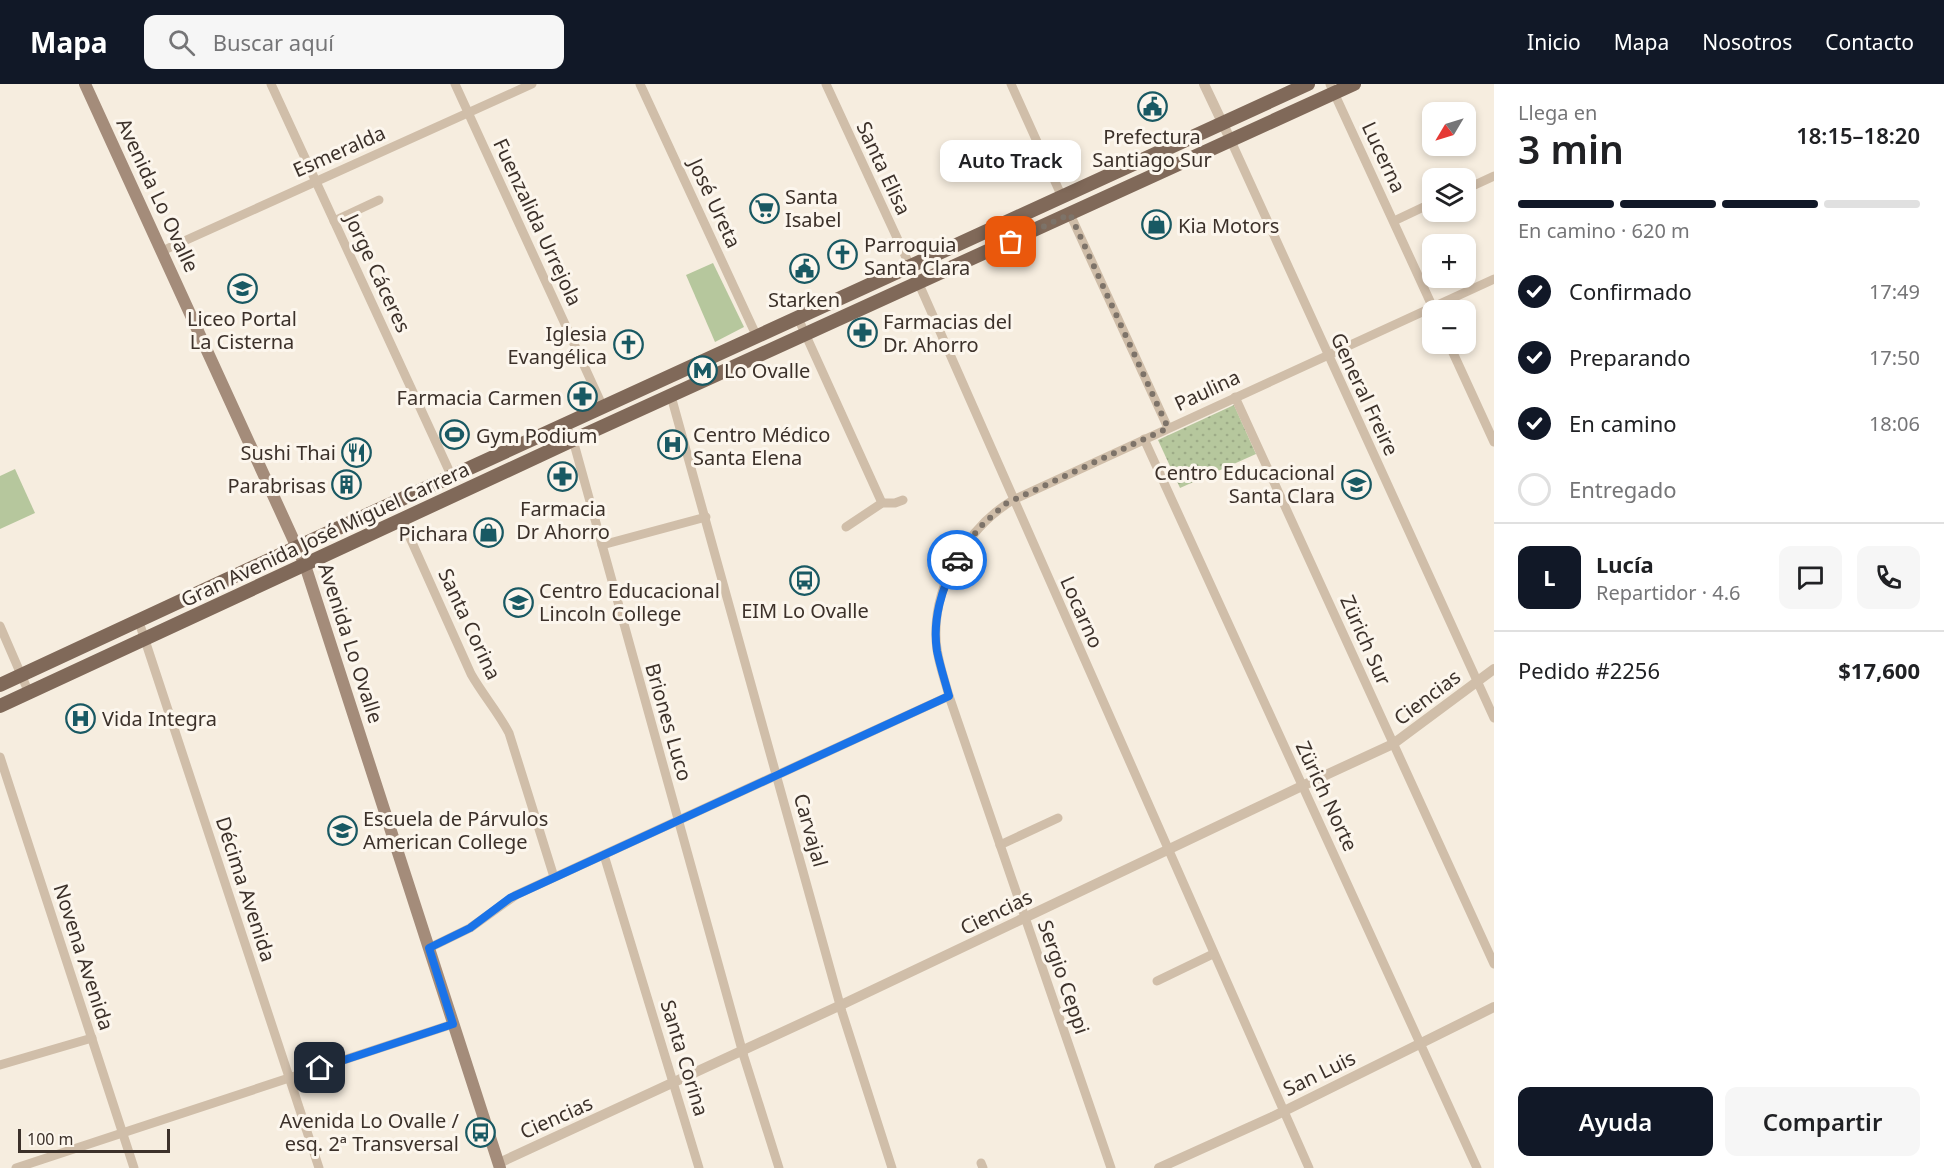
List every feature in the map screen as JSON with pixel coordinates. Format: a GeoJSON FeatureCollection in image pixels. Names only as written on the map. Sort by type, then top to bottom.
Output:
{"type":"FeatureCollection","features":[{"type":"Feature","properties":{"kind":"main road","name":"Avenida Lo Ovalle"},"geometry":{"type":"LineString","coordinates":[[85,84],[305,565],[500,1166]]}},
{"type":"Feature","properties":{"kind":"main road","name":"Gran Avenida José Miguel Carrera"},"geometry":{"type":"LineString","coordinates":[[0,685],[1308,84]]}},
{"type":"Feature","properties":{"kind":"main road","name":"Gran Avenida José Miguel Carrera"},"geometry":{"type":"LineString","coordinates":[[0,706],[573,440],[1231,141],[1332,88],[1354,84]]}},
{"type":"Feature","properties":{"kind":"main road"},"geometry":{"type":"LineString","coordinates":[[910,266],[925,281]]}},
{"type":"Feature","properties":{"kind":"main road"},"geometry":{"type":"LineString","coordinates":[[443,501],[450,492],[452,477]]}},
{"type":"Feature","properties":{"kind":"street","name":"Jorge Cáceres"},"geometry":{"type":"LineString","coordinates":[[271,84],[452,477]]}},
{"type":"Feature","properties":{"kind":"street","name":"Fuenzalida Urrejola"},"geometry":{"type":"LineString","coordinates":[[455,84],[603,407]]}},
{"type":"Feature","properties":{"kind":"street","name":"Esmeralda"},"geometry":{"type":"LineString","coordinates":[[162,251],[532,84]]}},
{"type":"Feature","properties":{"kind":"street","name":"José Ureta"},"geometry":{"type":"LineString","coordinates":[[640,84],[757,337]]}},
{"type":"Feature","properties":{"kind":"street","name":"Santa Elisa"},"geometry":{"type":"LineString","coordinates":[[826,84],[910,266]]}},
{"type":"Feature","properties":{"kind":"street"},"geometry":{"type":"LineString","coordinates":[[1011,84],[1062,197]]}},
{"type":"Feature","properties":{"kind":"street","name":"General Freire"},"geometry":{"type":"LineString","coordinates":[[1204,84],[1494,718]]}},
{"type":"Feature","properties":{"kind":"street","name":"Lucerna"},"geometry":{"type":"LineString","coordinates":[[1332,88],[1429,300]]}},
{"type":"Feature","properties":{"kind":"street"},"geometry":{"type":"LineString","coordinates":[[1476,184],[1494,176]]}},
{"type":"Feature","properties":{"kind":"street"},"geometry":{"type":"LineString","coordinates":[[334,221],[379,200]]}},
{"type":"Feature","properties":{"kind":"street"},"geometry":{"type":"LineString","coordinates":[[1394,221],[1422,208]]}},
{"type":"Feature","properties":{"kind":"street"},"geometry":{"type":"LineString","coordinates":[[1070,214],[1168,428]]}},
{"type":"Feature","properties":{"kind":"street","name":"Paulina"},"geometry":{"type":"LineString","coordinates":[[1451,300],[1494,279]]}},
{"type":"Feature","properties":{"kind":"street","name":"Locarno"},"geometry":{"type":"LineString","coordinates":[[925,281],[1013,500],[1309,1168]]}},
{"type":"Feature","properties":{"kind":"street","name":"Paulina"},"geometry":{"type":"LineString","coordinates":[[949,696],[936,639],[937,620],[944,589],[955,563],[971,537],[992,514],[1013,500],[1144,439],[1422,314]]}},
{"type":"Feature","properties":{"kind":"street"},"geometry":{"type":"LineString","coordinates":[[798,318],[882,502]]}},
{"type":"Feature","properties":{"kind":"street"},"geometry":{"type":"LineString","coordinates":[[1454,354],[1494,442]]}},
{"type":"Feature","properties":{"kind":"street","name":"Carvajal"},"geometry":{"type":"LineString","coordinates":[[671,396],[841,1005],[892,1168]]}},
{"type":"Feature","properties":{"kind":"street","name":"Zürich Sur"},"geometry":{"type":"LineString","coordinates":[[1236,397],[1494,964]]}},
{"type":"Feature","properties":{"kind":"street","name":"Briones Luco"},"geometry":{"type":"LineString","coordinates":[[563,426],[573,440],[742,1051],[779,1168]]}},
{"type":"Feature","properties":{"kind":"street","name":"Zürich Norte"},"geometry":{"type":"LineString","coordinates":[[1144,439],[1478,1168]]}},
{"type":"Feature","properties":{"kind":"street"},"geometry":{"type":"LineString","coordinates":[[846,527],[882,502],[895,503],[903,500]]}},
{"type":"Feature","properties":{"kind":"street"},"geometry":{"type":"LineString","coordinates":[[602,545],[706,517]]}},
{"type":"Feature","properties":{"kind":"street","name":"Santa Corina"},"geometry":{"type":"LineString","coordinates":[[402,520],[471,674],[482,694],[501,717],[509,733],[554,877]]}},
{"type":"Feature","properties":{"kind":"street","name":"Décima Avenida"},"geometry":{"type":"LineString","coordinates":[[139,622],[318,1168]]}},
{"type":"Feature","properties":{"kind":"street"},"geometry":{"type":"LineString","coordinates":[[0,626],[29,693]]}},
{"type":"Feature","properties":{"kind":"street","name":"Ciencias"},"geometry":{"type":"LineString","coordinates":[[500,1166],[1393,744],[1494,669]]}},
{"type":"Feature","properties":{"kind":"street"},"geometry":{"type":"LineString","coordinates":[[429,948],[470,928],[510,898],[949,696]]}},
{"type":"Feature","properties":{"kind":"street","name":"Sergio Ceppi"},"geometry":{"type":"LineString","coordinates":[[949,696],[1111,1168]]}},
{"type":"Feature","properties":{"kind":"street","name":"Novena Avenida"},"geometry":{"type":"LineString","coordinates":[[0,757],[134,1168]]}},
{"type":"Feature","properties":{"kind":"street"},"geometry":{"type":"LineString","coordinates":[[1000,845],[1058,818]]}},
{"type":"Feature","properties":{"kind":"street","name":"Santa Corina"},"geometry":{"type":"LineString","coordinates":[[604,855],[699,1168]]}},
{"type":"Feature","properties":{"kind":"street"},"geometry":{"type":"LineString","coordinates":[[1157,981],[1213,954]]}},
{"type":"Feature","properties":{"kind":"street","name":"San Luis"},"geometry":{"type":"LineString","coordinates":[[1159,1168],[1283,1111],[1494,1007]]}},
{"type":"Feature","properties":{"kind":"street"},"geometry":{"type":"LineString","coordinates":[[16,1168],[453,1024]]}},
{"type":"Feature","properties":{"kind":"street"},"geometry":{"type":"LineString","coordinates":[[0,1065],[92,1038]]}},
{"type":"Feature","properties":{"kind":"green space"},"geometry":{"type":"Polygon","coordinates":[[[713,263],[744,327],[715,342],[686,275],[713,263]]]}},
{"type":"Feature","properties":{"kind":"green space"},"geometry":{"type":"Polygon","coordinates":[[[1234,405],[1256,454],[1180,488],[1158,440],[1234,405]]]}},
{"type":"Feature","properties":{"kind":"green space"},"geometry":{"type":"Polygon","coordinates":[[[15,469],[35,513],[0,529],[0,476],[15,469]]]}},
{"type":"Feature","properties":{"kind":"way so far"},"geometry":{"type":"LineString","coordinates":[[957,560],[971,537],[992,514],[1005,504],[1168,428],[1070,214],[1011,242]]}},
{"type":"Feature","properties":{"kind":"place","name":"Prefectura Santiago Sur"},"geometry":{"type":"Point","coordinates":[1152,106]}},
{"type":"Feature","properties":{"kind":"place","name":"Santa Isabel"},"geometry":{"type":"Point","coordinates":[764,208]}},
{"type":"Feature","properties":{"kind":"place","name":"Kia Motors"},"geometry":{"type":"Point","coordinates":[1157,225]}},
{"type":"Feature","properties":{"kind":"place","name":"Auto Track"},"geometry":{"type":"Point","coordinates":[1011,242]}},
{"type":"Feature","properties":{"kind":"place","name":"Parroquia Santa Clara"},"geometry":{"type":"Point","coordinates":[843,255]}},
{"type":"Feature","properties":{"kind":"place","name":"Starken"},"geometry":{"type":"Point","coordinates":[804,268]}},
{"type":"Feature","properties":{"kind":"place","name":"Liceo Portal La Cisterna"},"geometry":{"type":"Point","coordinates":[242,288]}},
{"type":"Feature","properties":{"kind":"place","name":"Farmacias del Dr. Ahorro"},"geometry":{"type":"Point","coordinates":[862,332]}},
{"type":"Feature","properties":{"kind":"place","name":"Iglesia Evangélica"},"geometry":{"type":"Point","coordinates":[628,344]}},
{"type":"Feature","properties":{"kind":"place","name":"Lo Ovalle"},"geometry":{"type":"Point","coordinates":[703,370]}},
{"type":"Feature","properties":{"kind":"place","name":"Farmacia Carmen"},"geometry":{"type":"Point","coordinates":[583,397]}},
{"type":"Feature","properties":{"kind":"place","name":"Gym Podium"},"geometry":{"type":"Point","coordinates":[455,435]}},
{"type":"Feature","properties":{"kind":"place","name":"Centro Médico Santa Elena"},"geometry":{"type":"Point","coordinates":[672,445]}},
{"type":"Feature","properties":{"kind":"place","name":"Sushi Thai"},"geometry":{"type":"Point","coordinates":[357,452]}},
{"type":"Feature","properties":{"kind":"place","name":"Farmacia Dr Ahorro"},"geometry":{"type":"Point","coordinates":[563,477]}},
{"type":"Feature","properties":{"kind":"place","name":"Centro Educacional Santa Clara"},"geometry":{"type":"Point","coordinates":[1356,484]}},
{"type":"Feature","properties":{"kind":"place","name":"Parabrisas"},"geometry":{"type":"Point","coordinates":[347,485]}},
{"type":"Feature","properties":{"kind":"place","name":"Pichara"},"geometry":{"type":"Point","coordinates":[489,533]}},
{"type":"Feature","properties":{"kind":"place","name":"EIM Lo Ovalle"},"geometry":{"type":"Point","coordinates":[805,580]}},
{"type":"Feature","properties":{"kind":"place","name":"Centro Educacional Lincoln College"},"geometry":{"type":"Point","coordinates":[518,602]}},
{"type":"Feature","properties":{"kind":"place","name":"Vida Integra"},"geometry":{"type":"Point","coordinates":[81,718]}},
{"type":"Feature","properties":{"kind":"place","name":"Escuela de Párvulos American College"},"geometry":{"type":"Point","coordinates":[342,830]}},
{"type":"Feature","properties":{"kind":"place","name":"Avenida Lo Ovalle / esq. 2ª Transversal"},"geometry":{"type":"Point","coordinates":[480,1132]}},
{"type":"Feature","properties":{"kind":"route"},"geometry":{"type":"LineString","coordinates":[[320,1068],[453,1024],[429,948],[470,928],[510,898],[949,696],[937,651],[936,627],[940,601],[948,577],[957,560]]}}]}
